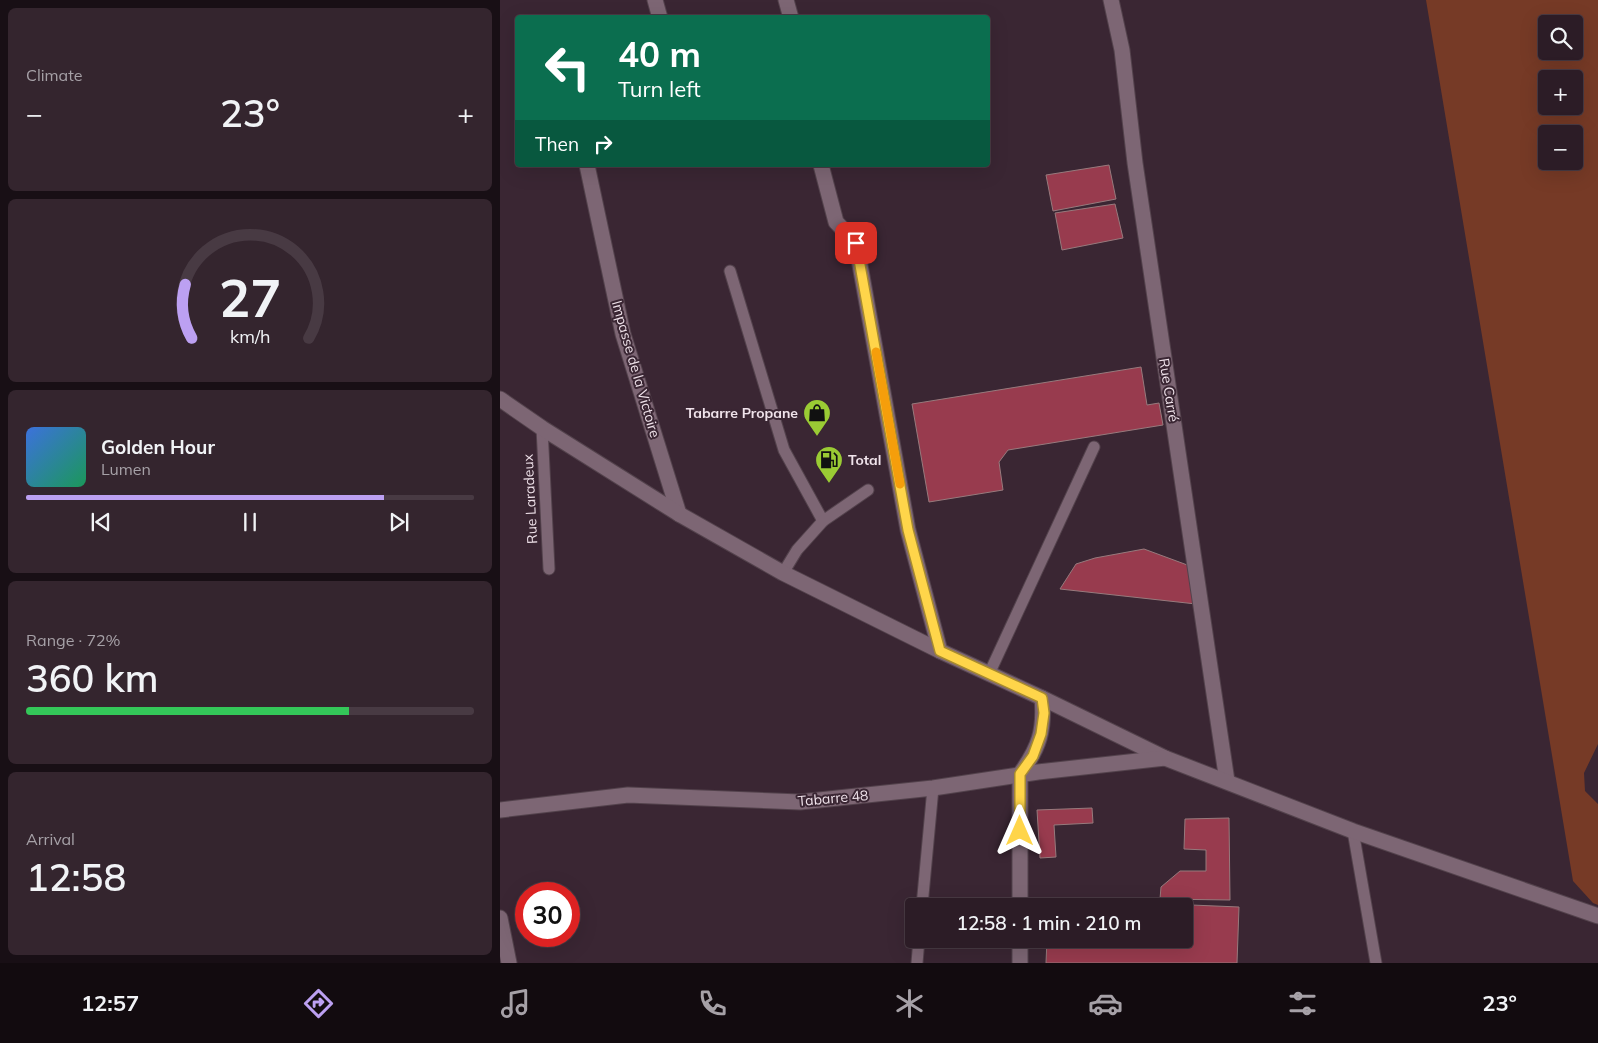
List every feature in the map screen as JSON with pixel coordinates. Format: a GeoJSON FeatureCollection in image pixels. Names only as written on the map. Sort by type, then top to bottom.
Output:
{"type":"FeatureCollection","features":[{"type":"Feature","properties":{"kind":"street"},"geometry":{"type":"LineString","coordinates":[[655,0],[659,15]]}},
{"type":"Feature","properties":{"kind":"street"},"geometry":{"type":"LineString","coordinates":[[786,0],[790,15]]}},
{"type":"Feature","properties":{"kind":"street","name":"Rue Carré"},"geometry":{"type":"LineString","coordinates":[[1111,0],[1122,50],[1134,162],[1227,781]]}},
{"type":"Feature","properties":{"kind":"street","name":"Impasse de la Victoire"},"geometry":{"type":"LineString","coordinates":[[587,167],[623,334],[678,514]]}},
{"type":"Feature","properties":{"kind":"street"},"geometry":{"type":"LineString","coordinates":[[822,167],[836,222],[856,243],[908,530],[940,651]]}},
{"type":"Feature","properties":{"kind":"street"},"geometry":{"type":"LineString","coordinates":[[500,400],[678,514],[783,573],[940,651],[1165,758],[1353,831],[1598,916]]}},
{"type":"Feature","properties":{"kind":"street"},"geometry":{"type":"LineString","coordinates":[[1020,898],[1020,774],[1033,756],[1041,734],[1044,713],[1042,698]]}},
{"type":"Feature","properties":{"kind":"street","name":"Tabarre 48"},"geometry":{"type":"LineString","coordinates":[[500,810],[628,795],[800,802],[933,788],[1020,774],[1165,758]]}},
{"type":"Feature","properties":{"kind":"street"},"geometry":{"type":"LineString","coordinates":[[500,918],[509,963]]}},
{"type":"Feature","properties":{"kind":"street"},"geometry":{"type":"LineString","coordinates":[[1020,948],[1020,963]]}},
{"type":"Feature","properties":{"kind":"lane"},"geometry":{"type":"LineString","coordinates":[[730,271],[784,450],[823,521]]}},
{"type":"Feature","properties":{"kind":"lane","name":"Rue Laradeux"},"geometry":{"type":"LineString","coordinates":[[542,428],[549,569]]}},
{"type":"Feature","properties":{"kind":"lane"},"geometry":{"type":"LineString","coordinates":[[989,674],[1094,447]]}},
{"type":"Feature","properties":{"kind":"lane"},"geometry":{"type":"LineString","coordinates":[[783,573],[797,550],[823,521],[868,490]]}},
{"type":"Feature","properties":{"kind":"lane"},"geometry":{"type":"LineString","coordinates":[[923,898],[933,788]]}},
{"type":"Feature","properties":{"kind":"lane"},"geometry":{"type":"LineString","coordinates":[[1353,831],[1376,963]]}},
{"type":"Feature","properties":{"kind":"lane"},"geometry":{"type":"LineString","coordinates":[[917,963],[919,948]]}},
{"type":"Feature","properties":{"kind":"shaded area"},"geometry":{"type":"Polygon","coordinates":[[[1426,0],[1598,0],[1598,744],[1584,773],[1585,791],[1598,804],[1598,905],[1593,903],[1573,881],[1426,0]]]}},
{"type":"Feature","properties":{"kind":"building"},"geometry":{"type":"Polygon","coordinates":[[[1109,165],[1116,199],[1053,211],[1046,175],[1109,165]]]}},
{"type":"Feature","properties":{"kind":"building"},"geometry":{"type":"Polygon","coordinates":[[[1115,204],[1123,238],[1062,250],[1055,213],[1115,204]]]}},
{"type":"Feature","properties":{"kind":"building"},"geometry":{"type":"Polygon","coordinates":[[[1141,367],[1147,405],[1159,403],[1163,425],[1008,450],[999,462],[1003,490],[929,502],[912,404],[1141,367]]]}},
{"type":"Feature","properties":{"kind":"building"},"geometry":{"type":"Polygon","coordinates":[[[1144,549],[1190,566],[1196,604],[1060,589],[1076,564],[1095,558],[1144,549]]]}},
{"type":"Feature","properties":{"kind":"building"},"geometry":{"type":"Polygon","coordinates":[[[1092,808],[1093,823],[1054,825],[1056,857],[1040,858],[1037,810],[1092,808]]]}},
{"type":"Feature","properties":{"kind":"building"},"geometry":{"type":"Polygon","coordinates":[[[1229,818],[1230,900],[1160,898],[1161,887],[1180,871],[1206,871],[1206,850],[1184,849],[1185,819],[1229,818]]]}},
{"type":"Feature","properties":{"kind":"building"},"geometry":{"type":"Polygon","coordinates":[[[1193,905],[1239,907],[1237,963],[1046,963],[1047,948],[1193,948],[1193,905]]]}},
{"type":"Feature","properties":{"kind":"slow traffic"},"geometry":{"type":"LineString","coordinates":[[876,352],[900,484]]}},
{"type":"Feature","properties":{"kind":"place","name":"Tabarre Propane"},"geometry":{"type":"Point","coordinates":[817,437]}},
{"type":"Feature","properties":{"kind":"place","name":"Total"},"geometry":{"type":"Point","coordinates":[829,484]}},
{"type":"Feature","properties":{"kind":"route"},"geometry":{"type":"LineString","coordinates":[[856,243],[908,530],[940,651],[1042,698],[1044,713],[1041,734],[1033,756],[1020,774],[1020,831]]}}]}
